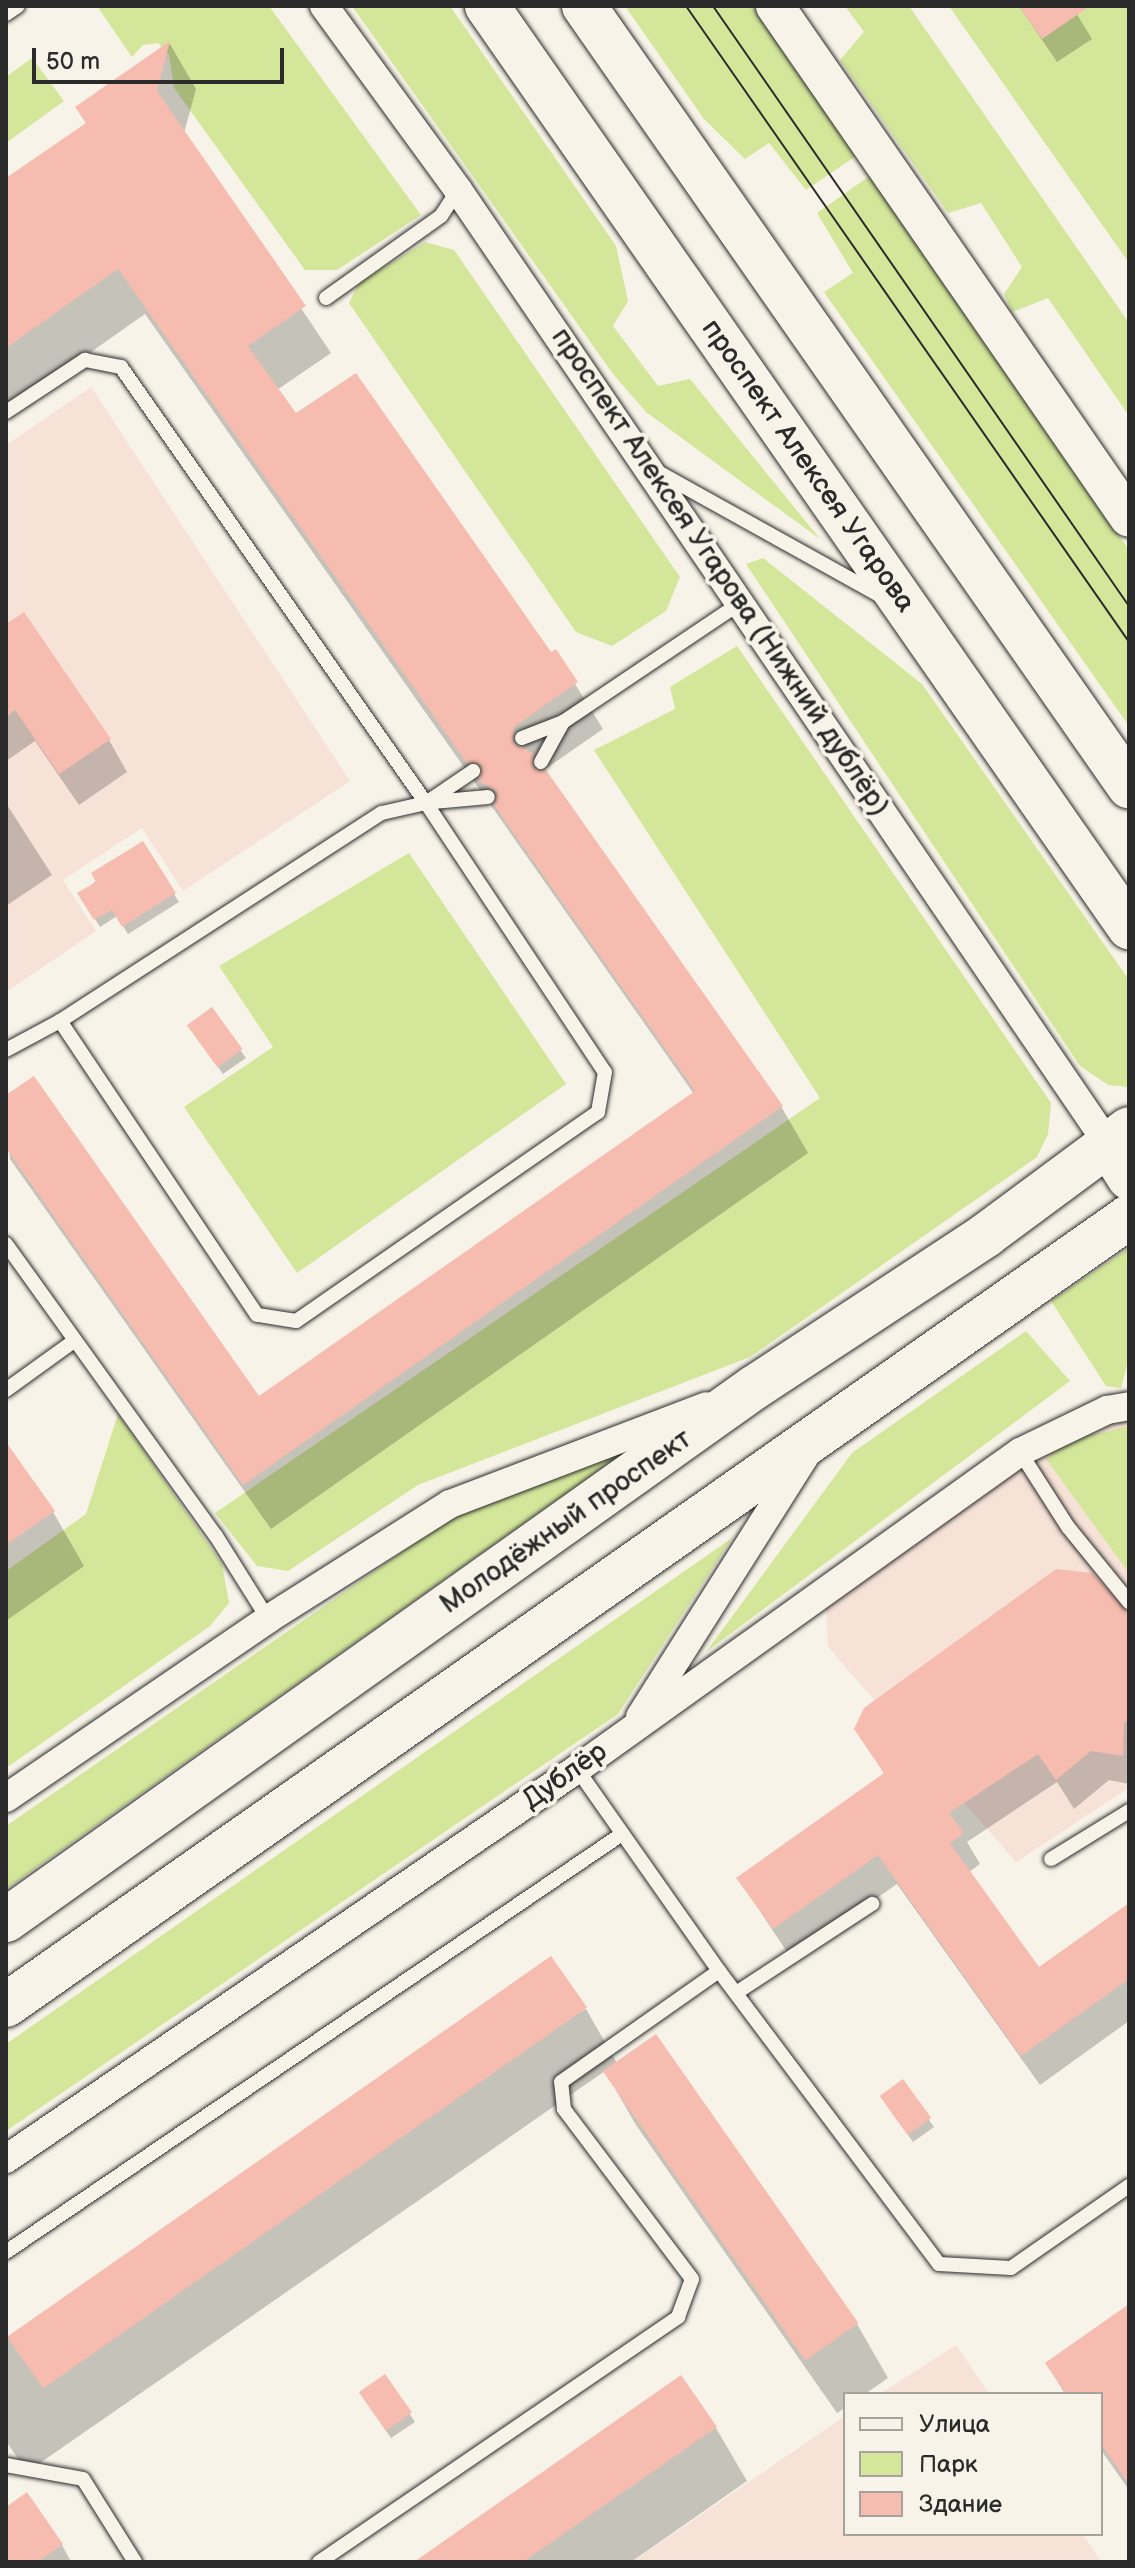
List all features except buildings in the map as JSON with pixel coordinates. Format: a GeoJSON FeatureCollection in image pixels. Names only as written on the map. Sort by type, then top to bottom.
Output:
{"type":"FeatureCollection","features":[{"type":"Feature","properties":{"kind":"main road","name":"проспект Алексея Угарова"},"geometry":{"type":"LineString","coordinates":[[487,6],[1129,927]]}},
{"type":"Feature","properties":{"kind":"main road"},"geometry":{"type":"LineString","coordinates":[[584,6],[1129,786]]}},
{"type":"Feature","properties":{"kind":"main road","name":"Молодёжный проспект"},"geometry":{"type":"LineString","coordinates":[[6,1920],[755,1387],[986,1235],[1122,1151]]}},
{"type":"Feature","properties":{"kind":"main road"},"geometry":{"type":"LineString","coordinates":[[6,2005],[1129,1217]]}},
{"type":"Feature","properties":{"kind":"street","name":"проспект Алексея Угарова (Нижний дублёр)"},"geometry":{"type":"LineString","coordinates":[[324,6],[458,190],[740,603],[1122,1151]]}},
{"type":"Feature","properties":{"kind":"street"},"geometry":{"type":"LineString","coordinates":[[775,6],[1129,518]]}},
{"type":"Feature","properties":{"kind":"street"},"geometry":{"type":"LineString","coordinates":[[6,1798],[268,1619],[450,1504],[755,1387]]}},
{"type":"Feature","properties":{"kind":"street","name":"Дублёр"},"geometry":{"type":"LineString","coordinates":[[6,2159],[577,1769],[1020,1452],[1107,1410],[1129,1406]]}},
{"type":"Feature","properties":{"kind":"street"},"geometry":{"type":"LineString","coordinates":[[633,1727],[819,1434]]}},
{"type":"Feature","properties":{"kind":"lane"},"geometry":{"type":"LineString","coordinates":[[6,14],[18,6]]}},
{"type":"Feature","properties":{"kind":"lane"},"geometry":{"type":"LineString","coordinates":[[326,298],[441,216],[458,190]]}},
{"type":"Feature","properties":{"kind":"lane"},"geometry":{"type":"LineString","coordinates":[[6,412],[85,360],[121,367],[426,803],[605,1072],[598,1112],[296,1321],[257,1315],[60,1021]]}},
{"type":"Feature","properties":{"kind":"lane"},"geometry":{"type":"LineString","coordinates":[[648,466],[752,529],[912,613]]}},
{"type":"Feature","properties":{"kind":"lane"},"geometry":{"type":"LineString","coordinates":[[522,738],[563,722],[740,603]]}},
{"type":"Feature","properties":{"kind":"lane"},"geometry":{"type":"LineString","coordinates":[[541,762],[563,722]]}},
{"type":"Feature","properties":{"kind":"lane"},"geometry":{"type":"LineString","coordinates":[[426,803],[473,771]]}},
{"type":"Feature","properties":{"kind":"lane"},"geometry":{"type":"LineString","coordinates":[[6,1050],[60,1021],[382,813],[426,803],[488,797]]}},
{"type":"Feature","properties":{"kind":"lane"},"geometry":{"type":"LineString","coordinates":[[6,1244],[207,1523],[268,1619]]}},
{"type":"Feature","properties":{"kind":"lane"},"geometry":{"type":"LineString","coordinates":[[6,1390],[74,1341]]}},
{"type":"Feature","properties":{"kind":"lane"},"geometry":{"type":"LineString","coordinates":[[1020,1452],[1068,1527],[1129,1602]]}},
{"type":"Feature","properties":{"kind":"lane"},"geometry":{"type":"LineString","coordinates":[[577,1769],[719,1971],[939,2264],[1011,2268],[1129,2186]]}},
{"type":"Feature","properties":{"kind":"lane"},"geometry":{"type":"LineString","coordinates":[[1051,1859],[1129,1811]]}},
{"type":"Feature","properties":{"kind":"lane"},"geometry":{"type":"LineString","coordinates":[[6,2252],[622,1834]]}},
{"type":"Feature","properties":{"kind":"lane"},"geometry":{"type":"LineString","coordinates":[[736,1993],[872,1904]]}},
{"type":"Feature","properties":{"kind":"lane"},"geometry":{"type":"LineString","coordinates":[[319,2562],[678,2317],[692,2279],[564,2109],[561,2082],[719,1971]]}},
{"type":"Feature","properties":{"kind":"lane"},"geometry":{"type":"LineString","coordinates":[[6,2465],[83,2479],[135,2562]]}},
{"type":"Feature","properties":{"kind":"shaded area"},"geometry":{"type":"Polygon","coordinates":[[[91,387],[350,781],[183,891],[142,828],[63,880],[96,931],[6,992],[6,445],[91,387]]]}},
{"type":"Feature","properties":{"kind":"shaded area"},"geometry":{"type":"Polygon","coordinates":[[[1129,1416],[1129,1788],[1016,1862],[828,1647],[826,1604],[1044,1447],[1129,1416]]]}},
{"type":"Feature","properties":{"kind":"shaded area"},"geometry":{"type":"Polygon","coordinates":[[[956,2345],[988,2392],[883,2392],[956,2345]]]}},
{"type":"Feature","properties":{"kind":"shaded area"},"geometry":{"type":"Polygon","coordinates":[[[843,2417],[843,2536],[1084,2536],[1101,2562],[632,2562],[843,2417]]]}},
{"type":"Feature","properties":{"kind":"green space"},"geometry":{"type":"Polygon","coordinates":[[[97,6],[269,6],[421,215],[337,270],[305,270],[174,88],[169,55],[158,43],[143,45],[132,57],[97,6]]]}},
{"type":"Feature","properties":{"kind":"green space"},"geometry":{"type":"Polygon","coordinates":[[[352,6],[450,6],[616,246],[628,301],[613,326],[658,386],[690,379],[820,539],[646,412],[613,374],[352,6]]]}},
{"type":"Feature","properties":{"kind":"green space"},"geometry":{"type":"Polygon","coordinates":[[[625,6],[752,6],[856,156],[806,190],[769,143],[745,159],[704,119],[625,6]]]}},
{"type":"Feature","properties":{"kind":"green space"},"geometry":{"type":"Polygon","coordinates":[[[845,6],[909,6],[1129,323],[1129,416],[1048,298],[1012,312],[1004,294],[1022,267],[981,203],[948,213],[840,60],[864,32],[845,6]]]}},
{"type":"Feature","properties":{"kind":"green space"},"geometry":{"type":"Polygon","coordinates":[[[949,6],[1129,6],[1129,263],[949,6]]]}},
{"type":"Feature","properties":{"kind":"green space"},"geometry":{"type":"Polygon","coordinates":[[[32,58],[64,101],[6,143],[6,77],[32,58]]]}},
{"type":"Feature","properties":{"kind":"green space"},"geometry":{"type":"Polygon","coordinates":[[[871,175],[1129,550],[1129,726],[824,292],[853,273],[817,213],[871,175]]]}},
{"type":"Feature","properties":{"kind":"green space"},"geometry":{"type":"Polygon","coordinates":[[[425,242],[454,250],[680,577],[666,611],[612,646],[576,632],[349,303],[359,283],[425,242]]]}},
{"type":"Feature","properties":{"kind":"green space"},"geometry":{"type":"Polygon","coordinates":[[[763,558],[922,684],[1129,980],[1129,1087],[1108,1085],[1080,1066],[746,564],[763,558]]]}},
{"type":"Feature","properties":{"kind":"green space"},"geometry":{"type":"Polygon","coordinates":[[[737,646],[1051,1103],[1048,1134],[1037,1157],[750,1357],[418,1485],[288,1571],[257,1566],[215,1513],[820,1098],[594,750],[675,709],[670,687],[737,646]]]}},
{"type":"Feature","properties":{"kind":"green space"},"geometry":{"type":"Polygon","coordinates":[[[409,853],[566,1084],[297,1273],[184,1107],[273,1047],[219,966],[409,853]]]}},
{"type":"Feature","properties":{"kind":"green space"},"geometry":{"type":"Polygon","coordinates":[[[1129,1248],[1129,1358],[1121,1388],[1106,1386],[1051,1301],[1129,1248]]]}},
{"type":"Feature","properties":{"kind":"green space"},"geometry":{"type":"Polygon","coordinates":[[[1026,1331],[1070,1381],[706,1652],[852,1453],[1026,1331]]]}},
{"type":"Feature","properties":{"kind":"green space"},"geometry":{"type":"Polygon","coordinates":[[[118,1414],[222,1564],[229,1603],[210,1626],[6,1768],[6,1571],[86,1514],[118,1414]]]}},
{"type":"Feature","properties":{"kind":"green space"},"geometry":{"type":"Polygon","coordinates":[[[1129,1426],[1129,1573],[1046,1459],[1071,1440],[1129,1426]]]}},
{"type":"Feature","properties":{"kind":"green space"},"geometry":{"type":"Polygon","coordinates":[[[637,1443],[6,1889],[6,1826],[456,1515],[637,1443]]]}},
{"type":"Feature","properties":{"kind":"green space"},"geometry":{"type":"Polygon","coordinates":[[[732,1538],[618,1714],[6,2131],[6,2044],[732,1538]]]}},
{"type":"Feature","properties":{"kind":"tram line"},"geometry":{"type":"LineString","coordinates":[[686,6],[1129,642]]}},
{"type":"Feature","properties":{"kind":"tram line"},"geometry":{"type":"LineString","coordinates":[[713,6],[1129,606]]}}]}
